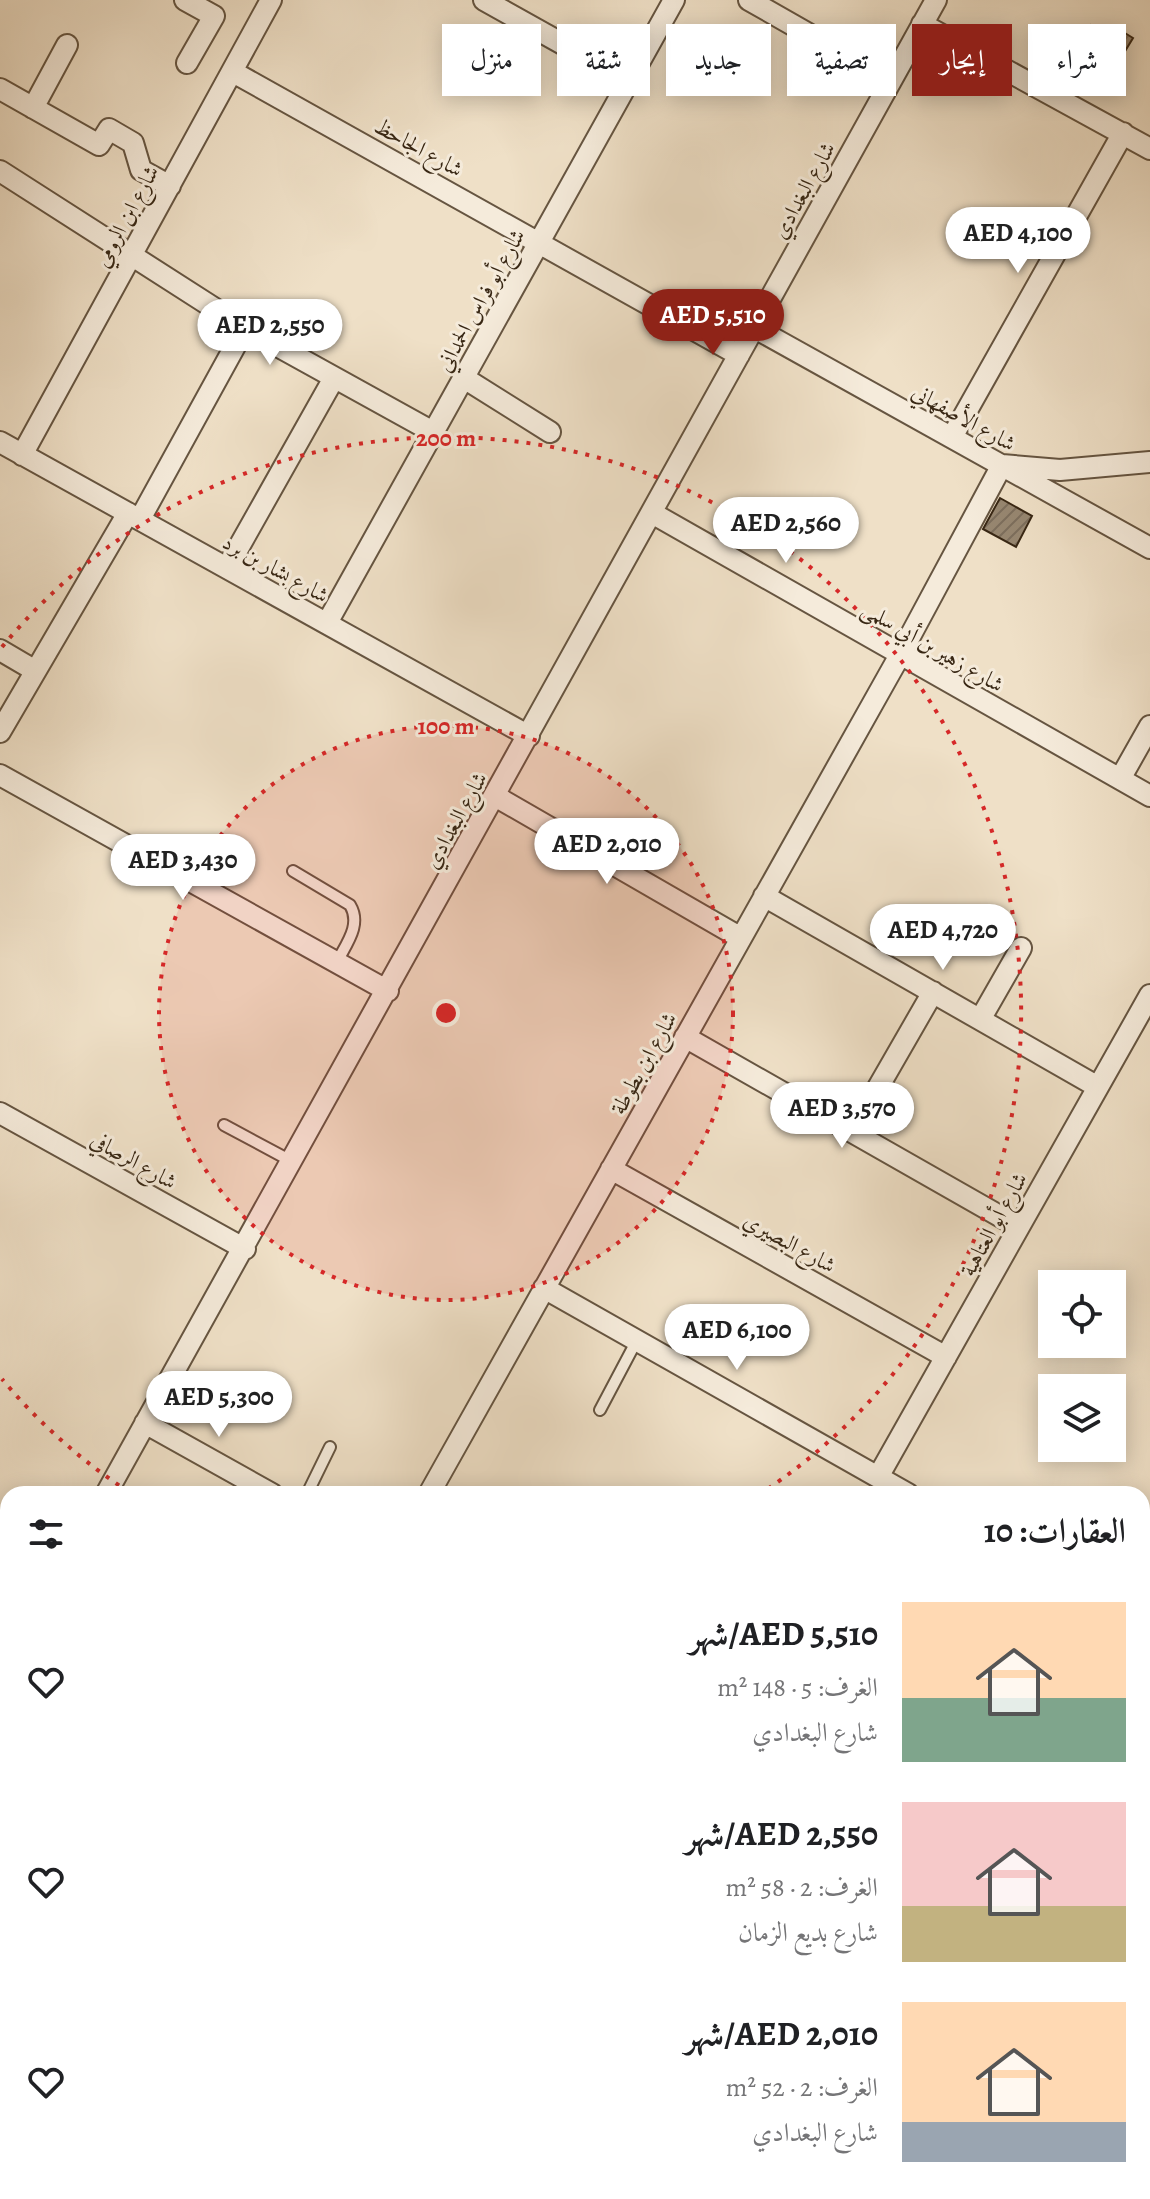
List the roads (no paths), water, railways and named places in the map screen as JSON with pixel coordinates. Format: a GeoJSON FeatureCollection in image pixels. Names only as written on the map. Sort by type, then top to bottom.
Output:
{"type":"FeatureCollection","features":[{"type":"Feature","properties":{"kind":"street"},"geometry":{"type":"LineString","coordinates":[[185,0],[214,16],[187,63]]}},
{"type":"Feature","properties":{"kind":"street","name":"شارع ابن الرومي"},"geometry":{"type":"LineString","coordinates":[[22,455],[271,0]]}},
{"type":"Feature","properties":{"kind":"street"},"geometry":{"type":"LineString","coordinates":[[484,0],[557,41]]}},
{"type":"Feature","properties":{"kind":"street","name":"شارع أبو فراس الحمداني"},"geometry":{"type":"LineString","coordinates":[[650,43],[674,0]]}},
{"type":"Feature","properties":{"kind":"street"},"geometry":{"type":"LineString","coordinates":[[749,0],[791,24]]}},
{"type":"Feature","properties":{"kind":"street","name":"شارع البغدادي"},"geometry":{"type":"LineString","coordinates":[[922,24],[936,0]]}},
{"type":"Feature","properties":{"kind":"street","name":"شارع البغدادي"},"geometry":{"type":"LineString","coordinates":[[896,72],[912,42]]}},
{"type":"Feature","properties":{"kind":"street"},"geometry":{"type":"LineString","coordinates":[[33,108],[67,45]]}},
{"type":"Feature","properties":{"kind":"street","name":"شارع الجاحظ"},"geometry":{"type":"LineString","coordinates":[[233,72],[739,355]]}},
{"type":"Feature","properties":{"kind":"street"},"geometry":{"type":"LineString","coordinates":[[1012,73],[1150,149]]}},
{"type":"Feature","properties":{"kind":"street"},"geometry":{"type":"LineString","coordinates":[[0,89],[99,145],[109,129],[133,143],[141,170],[170,186]]}},
{"type":"Feature","properties":{"kind":"street","name":"شارع أبو فراس الحمداني"},"geometry":{"type":"LineString","coordinates":[[327,623],[621,96]]}},
{"type":"Feature","properties":{"kind":"street","name":"شارع البغدادي"},"geometry":{"type":"LineString","coordinates":[[110,1486],[245,1249],[883,96]]}},
{"type":"Feature","properties":{"kind":"street"},"geometry":{"type":"LineString","coordinates":[[952,437],[1123,133]]}},
{"type":"Feature","properties":{"kind":"street"},"geometry":{"type":"LineString","coordinates":[[0,171],[131,258],[245,328],[433,432]]}},
{"type":"Feature","properties":{"kind":"street"},"geometry":{"type":"LineString","coordinates":[[0,732],[34,670],[134,516],[245,328]]}},
{"type":"Feature","properties":{"kind":"street","name":"شارع الأصفهاني"},"geometry":{"type":"LineString","coordinates":[[755,328],[1150,548]]}},
{"type":"Feature","properties":{"kind":"street"},"geometry":{"type":"LineString","coordinates":[[227,568],[334,378]]}},
{"type":"Feature","properties":{"kind":"street"},"geometry":{"type":"LineString","coordinates":[[464,378],[550,432]]}},
{"type":"Feature","properties":{"kind":"street","name":"شارع بشار بن برد"},"geometry":{"type":"LineString","coordinates":[[0,442],[529,736]]}},
{"type":"Feature","properties":{"kind":"street"},"geometry":{"type":"LineString","coordinates":[[1002,465],[1060,470],[1150,462]]}},
{"type":"Feature","properties":{"kind":"street","name":"شارع ابن بطوطة"},"geometry":{"type":"LineString","coordinates":[[433,1486],[900,655],[1002,465]]}},
{"type":"Feature","properties":{"kind":"street","name":"شارع زهير بن أبي سلمى"},"geometry":{"type":"LineString","coordinates":[[652,513],[1150,796]]}},
{"type":"Feature","properties":{"kind":"street"},"geometry":{"type":"LineString","coordinates":[[0,650],[34,670]]}},
{"type":"Feature","properties":{"kind":"street"},"geometry":{"type":"LineString","coordinates":[[1120,779],[1150,726]]}},
{"type":"Feature","properties":{"kind":"street"},"geometry":{"type":"LineString","coordinates":[[0,775],[388,991]]}},
{"type":"Feature","properties":{"kind":"street"},"geometry":{"type":"LineString","coordinates":[[495,796],[741,938]]}},
{"type":"Feature","properties":{"kind":"street"},"geometry":{"type":"LineString","coordinates":[[764,896],[1098,1087]]}},
{"type":"Feature","properties":{"kind":"street"},"geometry":{"type":"LineString","coordinates":[[981,1018],[1021,948]]}},
{"type":"Feature","properties":{"kind":"street"},"geometry":{"type":"LineString","coordinates":[[853,1131],[933,992]]}},
{"type":"Feature","properties":{"kind":"street","name":"شارع أبو العتاهية"},"geometry":{"type":"LineString","coordinates":[[878,1477],[1150,995]]}},
{"type":"Feature","properties":{"kind":"street"},"geometry":{"type":"LineString","coordinates":[[685,1037],[1019,1227]]}},
{"type":"Feature","properties":{"kind":"street","name":"شارع الرصافي"},"geometry":{"type":"LineString","coordinates":[[0,1113],[245,1249]]}},
{"type":"Feature","properties":{"kind":"street","name":"شارع البصيري"},"geometry":{"type":"LineString","coordinates":[[611,1169],[946,1357]]}},
{"type":"Feature","properties":{"kind":"street"},"geometry":{"type":"LineString","coordinates":[[544,1288],[894,1486]]}},
{"type":"Feature","properties":{"kind":"street"},"geometry":{"type":"LineString","coordinates":[[145,1423],[258,1486]]}},
{"type":"Feature","properties":{"kind":"lane"},"geometry":{"type":"LineString","coordinates":[[293,871],[350,905],[354,912],[354,931],[337,962]]}},
{"type":"Feature","properties":{"kind":"lane"},"geometry":{"type":"LineString","coordinates":[[224,1125],[293,1162]]}},
{"type":"Feature","properties":{"kind":"lane"},"geometry":{"type":"LineString","coordinates":[[600,1410],[637,1340]]}},
{"type":"Feature","properties":{"kind":"lane"},"geometry":{"type":"LineString","coordinates":[[311,1486],[330,1447]]}}]}
